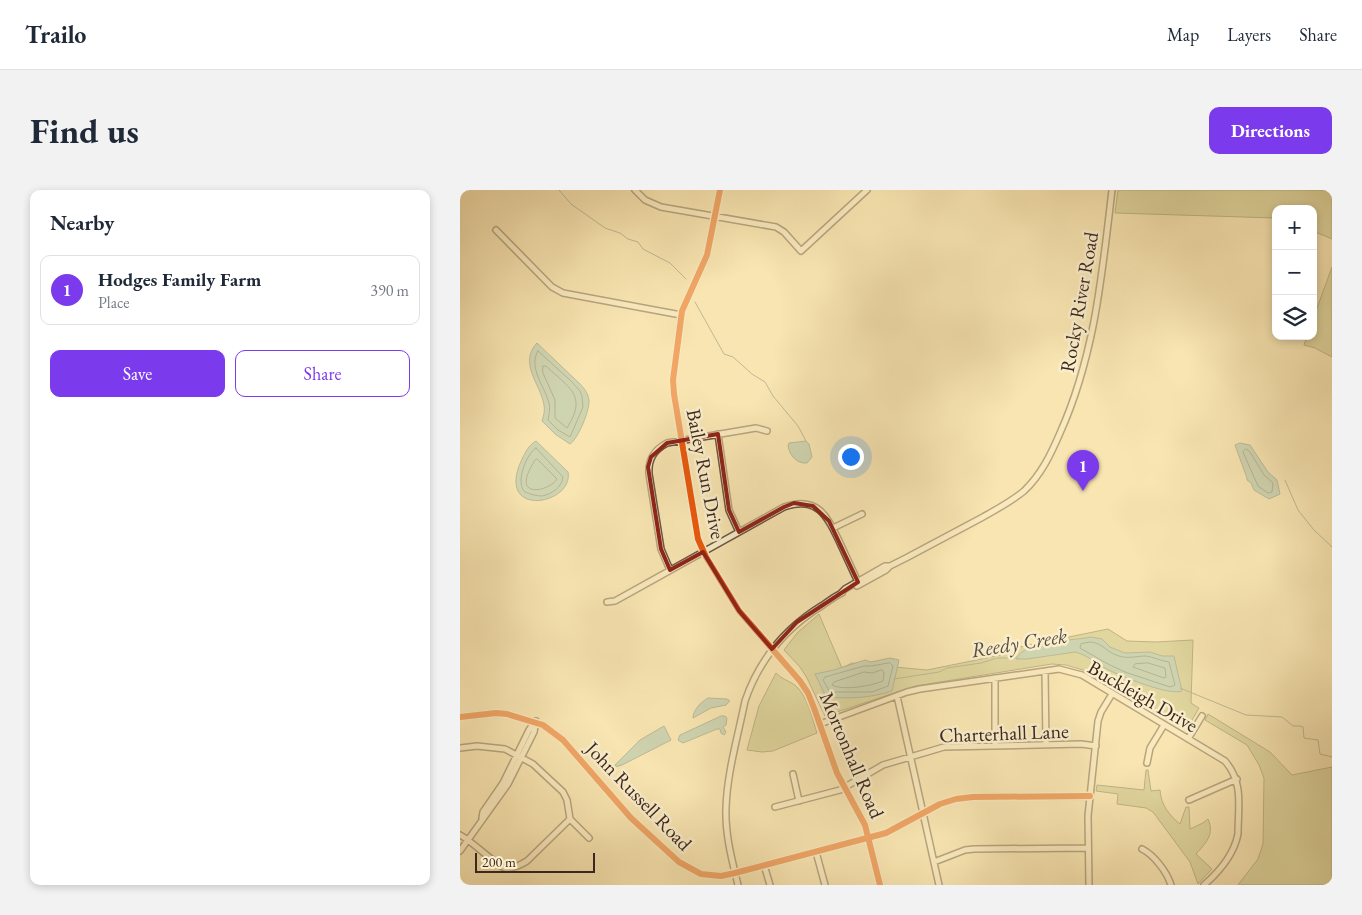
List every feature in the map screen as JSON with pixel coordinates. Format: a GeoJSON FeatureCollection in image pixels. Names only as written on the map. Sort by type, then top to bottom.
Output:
{"type":"FeatureCollection","features":[{"type":"Feature","properties":{"kind":"street"},"geometry":{"type":"LineString","coordinates":[[635,190],[645,200],[656,206],[776,227],[784,232],[802,251],[868,190]]}},
{"type":"Feature","properties":{"kind":"street","name":"Bailey Run Drive"},"geometry":{"type":"LineString","coordinates":[[720,190],[707,255],[686,299],[681,315],[673,380],[674,394],[696,531],[704,551],[728,595],[772,649]]}},
{"type":"Feature","properties":{"kind":"street","name":"Rocky River Road"},"geometry":{"type":"LineString","coordinates":[[738,885],[729,847],[726,818],[728,785],[745,701],[755,676],[772,649],[797,622],[840,594],[1015,498],[1031,484],[1042,469],[1070,410],[1091,341],[1099,297],[1112,190]]}},
{"type":"Feature","properties":{"kind":"street"},"geometry":{"type":"LineString","coordinates":[[496,230],[552,286],[563,293],[681,315]]}},
{"type":"Feature","properties":{"kind":"street"},"geometry":{"type":"LineString","coordinates":[[670,570],[661,549],[648,467],[651,456],[658,448],[667,443],[756,428],[766,431]]}},
{"type":"Feature","properties":{"kind":"street"},"geometry":{"type":"LineString","coordinates":[[718,434],[729,510],[739,532]]}},
{"type":"Feature","properties":{"kind":"street"},"geometry":{"type":"LineString","coordinates":[[607,602],[615,601],[794,503],[806,503],[823,512],[833,528],[858,582]]}},
{"type":"Feature","properties":{"kind":"street"},"geometry":{"type":"LineString","coordinates":[[833,528],[862,514]]}},
{"type":"Feature","properties":{"kind":"street","name":"Rocky River Road"},"geometry":{"type":"LineString","coordinates":[[840,594],[845,589],[885,566],[890,566]]}},
{"type":"Feature","properties":{"kind":"street","name":"Mortonhall Road"},"geometry":{"type":"LineString","coordinates":[[772,649],[808,693],[838,772],[861,816],[880,885]]}},
{"type":"Feature","properties":{"kind":"street","name":"Buckleigh Drive"},"geometry":{"type":"LineString","coordinates":[[820,724],[920,689],[1059,669],[1082,675],[1225,761],[1237,779]]}},
{"type":"Feature","properties":{"kind":"street"},"geometry":{"type":"LineString","coordinates":[[1046,671],[1046,745]]}},
{"type":"Feature","properties":{"kind":"street"},"geometry":{"type":"LineString","coordinates":[[995,678],[995,745]]}},
{"type":"Feature","properties":{"kind":"street"},"geometry":{"type":"LineString","coordinates":[[1089,885],[1088,816],[1098,721],[1112,694]]}},
{"type":"Feature","properties":{"kind":"street"},"geometry":{"type":"LineString","coordinates":[[897,696],[939,885]]}},
{"type":"Feature","properties":{"kind":"street","name":"John Russell Road"},"geometry":{"type":"LineString","coordinates":[[460,717],[496,713],[517,716],[543,725],[563,740],[631,818],[679,862],[701,874],[721,876],[735,873],[886,833],[940,804],[956,799],[974,796],[1090,796]]}},
{"type":"Feature","properties":{"kind":"street"},"geometry":{"type":"LineString","coordinates":[[1188,739],[1202,716]]}},
{"type":"Feature","properties":{"kind":"street"},"geometry":{"type":"LineString","coordinates":[[460,851],[508,784],[519,756],[534,732],[536,722]]}},
{"type":"Feature","properties":{"kind":"street"},"geometry":{"type":"LineString","coordinates":[[1147,763],[1150,748],[1164,725]]}},
{"type":"Feature","properties":{"kind":"street","name":"Charterhall Lane"},"geometry":{"type":"LineString","coordinates":[[775,807],[845,788],[883,765],[944,747],[1081,744],[1096,746]]}},
{"type":"Feature","properties":{"kind":"street"},"geometry":{"type":"LineString","coordinates":[[460,748],[489,746],[505,749],[533,764],[563,792],[567,800],[570,819],[589,838]]}},
{"type":"Feature","properties":{"kind":"street"},"geometry":{"type":"LineString","coordinates":[[793,774],[799,800]]}},
{"type":"Feature","properties":{"kind":"street"},"geometry":{"type":"LineString","coordinates":[[1189,800],[1237,779],[1238,834],[1235,849],[1204,885]]}},
{"type":"Feature","properties":{"kind":"street"},"geometry":{"type":"LineString","coordinates":[[460,835],[468,839],[501,866],[519,866],[527,861],[570,819]]}},
{"type":"Feature","properties":{"kind":"street"},"geometry":{"type":"LineString","coordinates":[[934,862],[964,850],[974,849],[1088,848]]}},
{"type":"Feature","properties":{"kind":"street"},"geometry":{"type":"LineString","coordinates":[[1142,849],[1150,853],[1167,876],[1171,885]]}},
{"type":"Feature","properties":{"kind":"street"},"geometry":{"type":"LineString","coordinates":[[816,852],[825,885]]}},
{"type":"Feature","properties":{"kind":"street"},"geometry":{"type":"LineString","coordinates":[[764,865],[770,885]]}},
{"type":"Feature","properties":{"kind":"highlighted area"},"geometry":{"type":"Polygon","coordinates":[[[718,434],[729,510],[739,532],[794,503],[813,506],[829,521],[858,582],[797,622],[772,649],[739,611],[703,552],[670,570],[661,549],[648,467],[651,457],[667,443],[718,434]]]}},
{"type":"Feature","properties":{"kind":"green space"},"geometry":{"type":"Polygon","coordinates":[[[1118,190],[1332,190],[1332,239],[1317,233],[1317,205],[1272,205],[1272,218],[1115,213],[1118,190]]]}},
{"type":"Feature","properties":{"kind":"green space"},"geometry":{"type":"Polygon","coordinates":[[[1332,267],[1332,357],[1315,348],[1304,345],[1306,340],[1317,340],[1317,308],[1332,267]]]}},
{"type":"Feature","properties":{"kind":"green space"},"geometry":{"type":"Polygon","coordinates":[[[819,614],[842,668],[852,663],[927,670],[1001,655],[1000,651],[1108,629],[1127,641],[1193,640],[1191,703],[1199,708],[1188,727],[1183,728],[1083,670],[1066,665],[1052,664],[915,686],[825,716],[807,678],[800,667],[784,650],[797,633],[819,614]]]}},
{"type":"Feature","properties":{"kind":"green space"},"geometry":{"type":"Polygon","coordinates":[[[776,673],[794,684],[804,696],[817,733],[773,751],[747,750],[759,706],[776,673]]]}},
{"type":"Feature","properties":{"kind":"green space"},"geometry":{"type":"Polygon","coordinates":[[[1208,714],[1270,752],[1292,775],[1332,767],[1332,885],[1238,885],[1258,859],[1263,844],[1264,778],[1259,765],[1247,745],[1205,720],[1208,714]]]}},
{"type":"Feature","properties":{"kind":"green space"},"geometry":{"type":"Polygon","coordinates":[[[1146,770],[1148,770],[1151,791],[1160,790],[1166,809],[1180,824],[1186,807],[1189,807],[1190,829],[1208,819],[1210,834],[1196,854],[1212,869],[1198,884],[1190,862],[1153,812],[1146,808],[1117,804],[1118,794],[1096,791],[1097,785],[1144,790],[1146,770]]]}},
{"type":"Feature","properties":{"kind":"water"},"geometry":{"type":"Polygon","coordinates":[[[537,343],[579,383],[588,395],[589,405],[586,417],[580,431],[570,444],[555,434],[542,421],[544,405],[530,366],[532,351],[537,343]]]}},
{"type":"Feature","properties":{"kind":"water"},"geometry":{"type":"Polygon","coordinates":[[[536,441],[568,472],[567,483],[560,492],[550,498],[539,500],[528,499],[519,493],[516,482],[519,466],[524,455],[536,441]]]}},
{"type":"Feature","properties":{"kind":"water"},"geometry":{"type":"Polygon","coordinates":[[[806,441],[809,444],[812,457],[807,463],[803,463],[794,459],[788,446],[789,443],[806,441]]]}},
{"type":"Feature","properties":{"kind":"water"},"geometry":{"type":"Polygon","coordinates":[[[1240,443],[1250,445],[1268,472],[1277,480],[1280,494],[1269,499],[1254,490],[1251,483],[1247,480],[1235,445],[1240,443]]]}},
{"type":"Feature","properties":{"kind":"water"},"geometry":{"type":"Polygon","coordinates":[[[1091,637],[1102,639],[1110,647],[1125,653],[1150,652],[1162,656],[1174,656],[1182,691],[1167,691],[1133,680],[1075,652],[1016,659],[1029,648],[1039,645],[1091,637]]]}},
{"type":"Feature","properties":{"kind":"water"},"geometry":{"type":"Polygon","coordinates":[[[890,658],[899,660],[892,691],[868,697],[826,697],[815,674],[865,660],[871,662],[890,658]]]}},
{"type":"Feature","properties":{"kind":"water"},"geometry":{"type":"Polygon","coordinates":[[[708,698],[727,699],[730,701],[726,705],[711,708],[693,718],[698,706],[708,698]]]}},
{"type":"Feature","properties":{"kind":"water"},"geometry":{"type":"Polygon","coordinates":[[[721,716],[727,718],[726,725],[723,727],[726,732],[724,735],[720,729],[717,729],[683,743],[678,740],[680,735],[721,716]]]}},
{"type":"Feature","properties":{"kind":"water"},"geometry":{"type":"Polygon","coordinates":[[[664,726],[671,740],[615,767],[640,740],[664,726]]]}},
{"type":"Feature","properties":{"kind":"waterway"},"geometry":{"type":"LineString","coordinates":[[559,190],[571,204],[605,228],[638,242],[643,249],[670,263],[686,279]]}},
{"type":"Feature","properties":{"kind":"waterway"},"geometry":{"type":"LineString","coordinates":[[695,302],[724,354],[733,357],[752,374],[765,382],[773,396],[798,426],[806,441]]}},
{"type":"Feature","properties":{"kind":"waterway"},"geometry":{"type":"LineString","coordinates":[[1285,480],[1298,510],[1314,530],[1332,547]]}},
{"type":"Feature","properties":{"kind":"waterway","name":"Reedy Creek"},"geometry":{"type":"LineString","coordinates":[[894,679],[939,672],[947,668],[981,663],[997,658],[1017,658]]}},
{"type":"Feature","properties":{"kind":"waterway","name":"Reedy Creek"},"geometry":{"type":"LineString","coordinates":[[1180,688],[1246,715],[1282,717],[1293,726],[1303,727],[1304,738],[1318,740],[1320,754],[1332,757]]}},
{"type":"Feature","properties":{"kind":"cycle path"},"geometry":{"type":"LineString","coordinates":[[720,190],[707,255],[682,311],[673,380],[698,539],[706,557],[739,611],[800,681],[808,693],[837,773],[865,825],[880,885]]}},
{"type":"Feature","properties":{"kind":"cycle path"},"geometry":{"type":"LineString","coordinates":[[460,717],[496,713],[507,714],[543,725],[563,740],[631,818],[679,862],[701,874],[721,876],[735,873],[886,833],[940,804],[956,799],[973,797],[1090,796]]}},
{"type":"Feature","properties":{"kind":"place","name":"Hodges Family Farm"},"geometry":{"type":"Point","coordinates":[1083,491]}}]}
